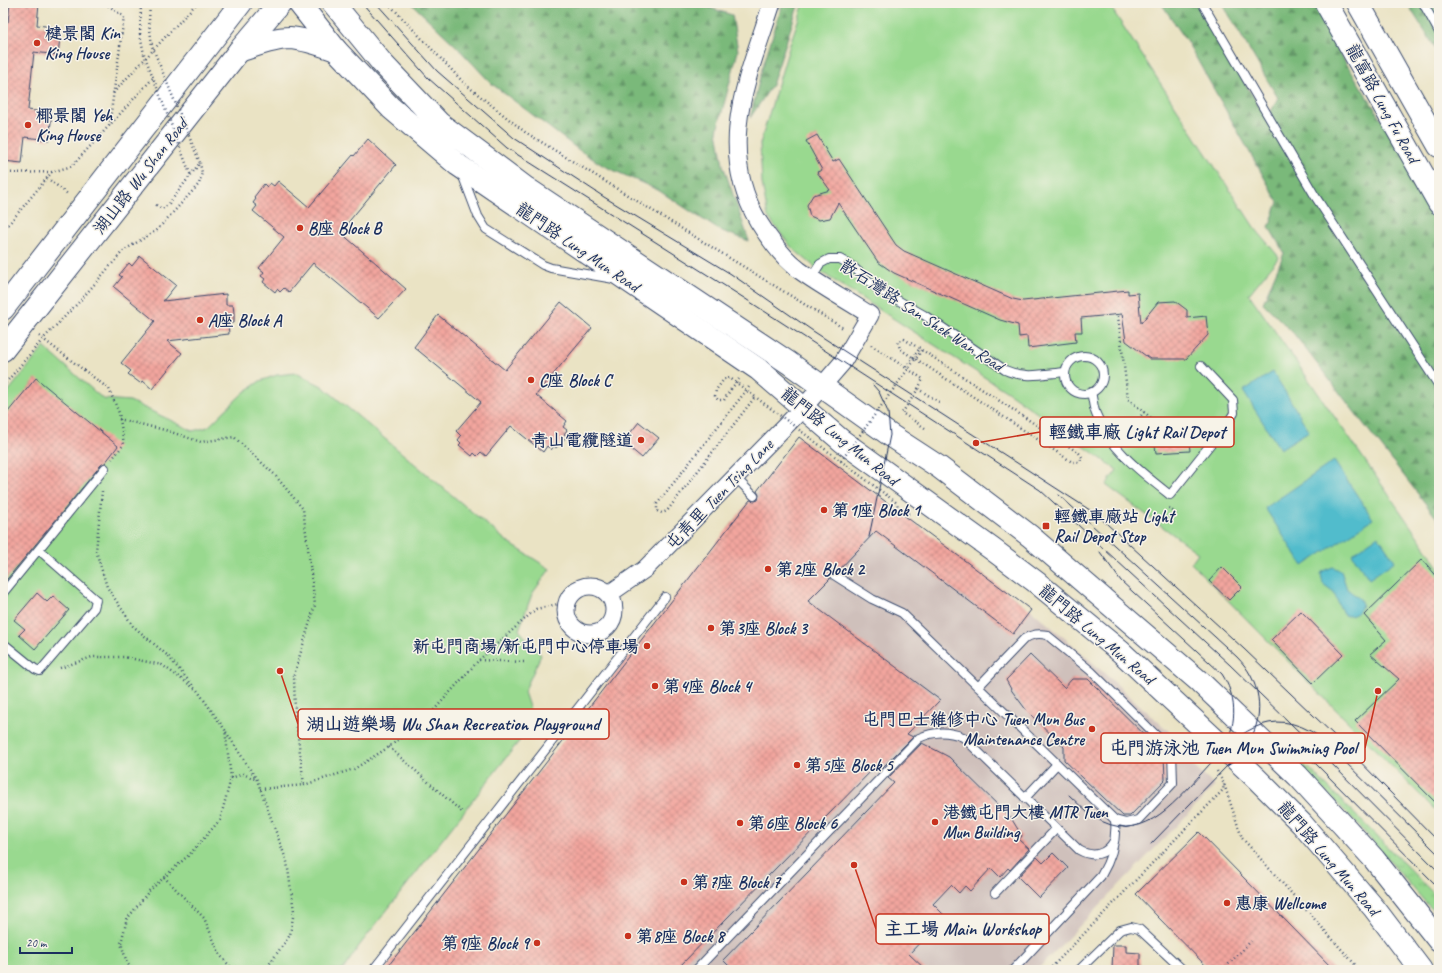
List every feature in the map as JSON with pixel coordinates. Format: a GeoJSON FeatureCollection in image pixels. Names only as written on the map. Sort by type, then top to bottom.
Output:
{"type":"FeatureCollection","features":[{"type":"Feature","properties":{"kind":"main road","name":"湖山路 Wu Shan Road"},"geometry":{"type":"LineString","coordinates":[[3,309],[241,3]]}},
{"type":"Feature","properties":{"kind":"main road","name":"湖山路 Wu Shan Road"},"geometry":{"type":"LineString","coordinates":[[3,350],[238,51],[280,3]]}},
{"type":"Feature","properties":{"kind":"main road","name":"龍門路 Lung Mun Road"},"geometry":{"type":"LineString","coordinates":[[299,3],[336,50],[391,108],[458,166],[758,369],[803,408],[884,473],[1036,582],[1121,652],[1162,688],[1256,778],[1327,851],[1374,908],[1421,970]]}},
{"type":"Feature","properties":{"kind":"main road","name":"龍門路 Lung Mun Road"},"geometry":{"type":"LineString","coordinates":[[333,3],[382,63],[439,123],[526,188],[822,386],[890,435],[939,467],[1016,524],[1200,682],[1324,803],[1374,859],[1439,940]]}},
{"type":"Feature","properties":{"kind":"main road","name":"龍富路 Lung Fu Road"},"geometry":{"type":"LineString","coordinates":[[1326,3],[1439,203]]}},
{"type":"Feature","properties":{"kind":"main road","name":"龍富路 Lung Fu Road"},"geometry":{"type":"LineString","coordinates":[[1358,3],[1439,146]]}},
{"type":"Feature","properties":{"kind":"main road"},"geometry":{"type":"LineString","coordinates":[[238,51],[267,42],[290,38],[305,40],[336,50]]}},
{"type":"Feature","properties":{"kind":"street","name":"散石灣路 San Shek Wan Road"},"geometry":{"type":"LineString","coordinates":[[772,3],[743,92],[738,116],[736,140],[738,165],[744,189],[753,212],[765,233],[780,253],[811,278],[870,315]]}},
{"type":"Feature","properties":{"kind":"street","name":"屯青里 Tuen Tsing Lane"},"geometry":{"type":"LineString","coordinates":[[609,594],[645,569],[803,408],[842,363],[870,315]]}},
{"type":"Feature","properties":{"kind":"street"},"geometry":{"type":"LineString","coordinates":[[586,586],[594,586],[609,594],[615,610],[609,626],[595,634],[586,635],[578,632],[571,626],[566,610],[567,602],[575,592],[586,586]]}},
{"type":"Feature","properties":{"kind":"lane"},"geometry":{"type":"LineString","coordinates":[[1202,3],[1319,203],[1439,386]]}},
{"type":"Feature","properties":{"kind":"lane"},"geometry":{"type":"LineString","coordinates":[[1423,3],[1439,32]]}},
{"type":"Feature","properties":{"kind":"lane"},"geometry":{"type":"LineString","coordinates":[[458,166],[478,216],[486,229],[543,265],[551,268],[629,281]]}},
{"type":"Feature","properties":{"kind":"lane","name":"散石灣路 San Shek Wan Road"},"geometry":{"type":"LineString","coordinates":[[811,278],[820,264],[829,259],[840,259],[852,266],[878,289],[924,315],[1005,370],[1017,375],[1065,372]]}},
{"type":"Feature","properties":{"kind":"lane"},"geometry":{"type":"LineString","coordinates":[[1083,356],[1095,360],[1102,371],[1102,377],[1100,384],[1091,392],[1080,393],[1070,388],[1065,378],[1065,372],[1067,366],[1077,358],[1083,356]]}},
{"type":"Feature","properties":{"kind":"lane"},"geometry":{"type":"LineString","coordinates":[[1091,392],[1096,413],[1103,428],[1137,470],[1170,495],[1229,422],[1234,413],[1233,400],[1201,366]]}},
{"type":"Feature","properties":{"kind":"lane"},"geometry":{"type":"LineString","coordinates":[[3,593],[105,468]]}},
{"type":"Feature","properties":{"kind":"lane"},"geometry":{"type":"LineString","coordinates":[[735,477],[754,496]]}},
{"type":"Feature","properties":{"kind":"lane"},"geometry":{"type":"LineString","coordinates":[[3,643],[35,669],[40,671],[94,608],[96,603],[96,600],[39,550]]}},
{"type":"Feature","properties":{"kind":"lane"},"geometry":{"type":"LineString","coordinates":[[834,575],[872,599],[902,613],[1057,764],[1115,820],[1126,823],[1138,820],[1172,783],[1172,751],[1118,698],[1047,635],[1039,633],[1024,639],[978,687]]}},
{"type":"Feature","properties":{"kind":"lane"},"geometry":{"type":"LineString","coordinates":[[372,970],[665,597]]}},
{"type":"Feature","properties":{"kind":"lane"},"geometry":{"type":"LineString","coordinates":[[696,970],[919,738],[937,732],[954,734],[963,737],[1079,850],[1086,854],[1094,855],[1103,853],[1110,848],[1114,841]]}},
{"type":"Feature","properties":{"kind":"lane"},"geometry":{"type":"LineString","coordinates":[[1025,798],[1057,764]]}},
{"type":"Feature","properties":{"kind":"lane"},"geometry":{"type":"LineString","coordinates":[[1013,970],[1102,876],[1112,854],[1115,820]]}},
{"type":"Feature","properties":{"kind":"lane"},"geometry":{"type":"LineString","coordinates":[[995,893],[1056,829]]}},
{"type":"Feature","properties":{"kind":"lane"},"geometry":{"type":"LineString","coordinates":[[1079,970],[1120,930],[1131,927],[1139,929],[1183,970]]}},
{"type":"Feature","properties":{"kind":"path"},"geometry":{"type":"LineString","coordinates":[[105,3],[124,17],[109,127]]}},
{"type":"Feature","properties":{"kind":"path"},"geometry":{"type":"LineString","coordinates":[[141,3],[140,34],[144,54],[191,176]]}},
{"type":"Feature","properties":{"kind":"path"},"geometry":{"type":"LineString","coordinates":[[3,386],[43,339],[80,302],[122,251],[157,230],[199,184],[202,173],[200,163],[152,46],[149,21],[150,3]]}},
{"type":"Feature","properties":{"kind":"path"},"geometry":{"type":"LineString","coordinates":[[113,93],[197,3]]}},
{"type":"Feature","properties":{"kind":"path"},"geometry":{"type":"LineString","coordinates":[[388,3],[465,84],[525,132],[906,367],[923,379],[902,413],[925,428]]}},
{"type":"Feature","properties":{"kind":"path"},"geometry":{"type":"LineString","coordinates":[[3,173],[52,172],[72,166],[153,78]]}},
{"type":"Feature","properties":{"kind":"path"},"geometry":{"type":"LineString","coordinates":[[156,205],[162,209],[168,205],[200,163]]}},
{"type":"Feature","properties":{"kind":"path"},"geometry":{"type":"LineString","coordinates":[[3,231],[52,172]]}},
{"type":"Feature","properties":{"kind":"path"},"geometry":{"type":"LineString","coordinates":[[47,178],[69,195]]}},
{"type":"Feature","properties":{"kind":"path"},"geometry":{"type":"LineString","coordinates":[[1118,316],[1128,399],[1156,422]]}},
{"type":"Feature","properties":{"kind":"path"},"geometry":{"type":"LineString","coordinates":[[38,335],[109,389],[119,413],[124,444],[105,468],[96,551],[107,587],[133,626],[167,654],[197,690],[225,730],[256,780],[287,862],[294,911],[290,935],[265,970]]}},
{"type":"Feature","properties":{"kind":"path"},"geometry":{"type":"LineString","coordinates":[[841,461],[914,358],[920,348],[904,338],[898,342],[900,349],[914,358],[1072,462],[1078,463],[1082,460],[1079,453],[922,350],[914,358],[906,367]]}},
{"type":"Feature","properties":{"kind":"path"},"geometry":{"type":"LineString","coordinates":[[740,378],[731,389],[724,400],[718,400],[715,396],[716,390],[727,378],[755,397],[897,503],[898,508]]}},
{"type":"Feature","properties":{"kind":"path"},"geometry":{"type":"LineString","coordinates":[[749,385],[657,504],[656,509],[659,513],[664,513],[755,397]]}},
{"type":"Feature","properties":{"kind":"path"},"geometry":{"type":"LineString","coordinates":[[918,388],[941,403]]}},
{"type":"Feature","properties":{"kind":"path"},"geometry":{"type":"LineString","coordinates":[[119,419],[165,430],[201,442],[234,437],[274,474],[303,509],[315,604],[294,675],[295,712],[304,784]]}},
{"type":"Feature","properties":{"kind":"path"},"geometry":{"type":"LineString","coordinates":[[260,789],[304,784],[354,769],[389,747],[426,719],[479,660],[536,609],[567,602]]}},
{"type":"Feature","properties":{"kind":"path"},"geometry":{"type":"LineString","coordinates":[[56,669],[92,657],[124,657],[162,665],[197,690]]}},
{"type":"Feature","properties":{"kind":"path"},"geometry":{"type":"LineString","coordinates":[[479,660],[524,662]]}},
{"type":"Feature","properties":{"kind":"path"},"geometry":{"type":"LineString","coordinates":[[133,970],[127,964],[121,943],[127,919],[149,891],[190,854],[220,820],[231,778],[225,730]]}},
{"type":"Feature","properties":{"kind":"path"},"geometry":{"type":"LineString","coordinates":[[389,747],[463,813]]}},
{"type":"Feature","properties":{"kind":"path"},"geometry":{"type":"LineString","coordinates":[[231,778],[243,774],[256,780]]}},
{"type":"Feature","properties":{"kind":"path"},"geometry":{"type":"LineString","coordinates":[[1049,970],[1223,790],[1224,784]]}},
{"type":"Feature","properties":{"kind":"path"},"geometry":{"type":"LineString","coordinates":[[164,877],[204,918],[220,955],[233,970]]}},
{"type":"Feature","properties":{"kind":"path"},"geometry":{"type":"LineString","coordinates":[[1223,970],[1251,941]]}},
{"type":"Feature","properties":{"kind":"shaded area"},"geometry":{"type":"Polygon","coordinates":[[[799,437],[1031,610],[1073,645],[1184,745],[1192,765],[1215,786],[1037,970],[385,970],[799,437]]]}},
{"type":"Feature","properties":{"kind":"green space"},"geometry":{"type":"Polygon","coordinates":[[[411,3],[710,3],[710,8],[732,15],[738,51],[717,131],[723,165],[749,241],[719,230],[658,190],[604,166],[579,150],[492,84],[456,46],[411,3]]]}},
{"type":"Feature","properties":{"kind":"green space"},"geometry":{"type":"Polygon","coordinates":[[[783,3],[799,3],[772,85],[750,118],[762,69],[783,3]]]}},
{"type":"Feature","properties":{"kind":"green space"},"geometry":{"type":"Polygon","coordinates":[[[804,3],[1108,3],[1254,227],[1279,257],[1249,294],[1439,567],[1439,814],[1191,563],[1198,553],[1106,485],[1117,470],[1012,395],[821,272],[792,248],[768,217],[762,183],[760,144],[804,3]]]}},
{"type":"Feature","properties":{"kind":"green space"},"geometry":{"type":"Polygon","coordinates":[[[1161,3],[1196,3],[1267,119],[1278,98],[1222,3],[1317,3],[1341,55],[1439,211],[1439,521],[1294,334],[1263,303],[1284,253],[1269,227],[1278,202],[1186,40],[1161,3]]]}},
{"type":"Feature","properties":{"kind":"green space"},"geometry":{"type":"Polygon","coordinates":[[[1407,3],[1439,3],[1439,54],[1407,3]]]}},
{"type":"Feature","properties":{"kind":"green space"},"geometry":{"type":"Polygon","coordinates":[[[44,347],[103,399],[130,401],[193,431],[208,427],[243,393],[260,381],[277,375],[296,373],[322,386],[509,543],[550,569],[532,594],[519,630],[541,655],[524,692],[534,722],[359,946],[343,970],[3,970],[3,398],[44,347]]]}},
{"type":"Feature","properties":{"kind":"green space"},"geometry":{"type":"Polygon","coordinates":[[[1295,761],[1310,769],[1439,899],[1439,918],[1354,820],[1295,761]]]}},
{"type":"Feature","properties":{"kind":"water"},"geometry":{"type":"Polygon","coordinates":[[[1273,372],[1309,431],[1280,449],[1243,391],[1273,372]]]}},
{"type":"Feature","properties":{"kind":"water"},"geometry":{"type":"Polygon","coordinates":[[[1334,461],[1373,519],[1303,566],[1265,508],[1334,461]]]}},
{"type":"Feature","properties":{"kind":"water"},"geometry":{"type":"Polygon","coordinates":[[[1378,536],[1395,561],[1369,579],[1352,554],[1378,536]]]}},
{"type":"Feature","properties":{"kind":"water"},"geometry":{"type":"Polygon","coordinates":[[[1333,567],[1341,571],[1347,589],[1360,599],[1362,604],[1361,607],[1354,615],[1346,616],[1340,608],[1334,592],[1323,584],[1321,574],[1323,571],[1333,567]]]}},
{"type":"Feature","properties":{"kind":"building"},"geometry":{"type":"Polygon","coordinates":[[[10,3],[39,3],[37,25],[61,28],[58,55],[34,52],[28,110],[52,113],[49,140],[25,137],[22,163],[3,161],[3,81],[6,45],[3,45],[3,22],[8,22],[10,3]]]}},
{"type":"Feature","properties":{"kind":"building"},"geometry":{"type":"Polygon","coordinates":[[[817,135],[833,162],[839,159],[896,245],[904,251],[1013,299],[1023,301],[1128,290],[1128,294],[1138,293],[1141,323],[1158,302],[1175,301],[1187,310],[1187,318],[1206,316],[1208,335],[1186,359],[1150,359],[1126,341],[1122,314],[1081,318],[1082,332],[1075,332],[1076,342],[1028,348],[1027,336],[1019,337],[1018,325],[1000,320],[894,273],[878,262],[838,203],[830,218],[819,220],[810,216],[807,205],[813,195],[830,190],[817,172],[822,170],[806,141],[817,135]]]}},
{"type":"Feature","properties":{"kind":"building","name":"B座 Block B"},"geometry":{"type":"Polygon","coordinates":[[[368,139],[396,165],[340,232],[406,289],[379,318],[313,263],[289,292],[284,288],[280,292],[277,289],[275,292],[263,282],[265,279],[261,276],[264,272],[259,268],[284,237],[253,211],[257,206],[253,203],[256,199],[254,197],[264,184],[267,187],[270,183],[274,186],[278,181],[309,207],[368,139]]]}},
{"type":"Feature","properties":{"kind":"building","name":"A座 Block A"},"geometry":{"type":"Polygon","coordinates":[[[140,256],[176,285],[163,301],[226,294],[226,305],[233,305],[234,313],[234,323],[228,323],[229,334],[167,341],[182,353],[152,389],[143,381],[140,383],[128,374],[131,371],[121,363],[155,321],[114,287],[122,277],[119,275],[129,263],[132,266],[140,256]]]}},
{"type":"Feature","properties":{"kind":"building","name":"C座 Block C"},"geometry":{"type":"Polygon","coordinates":[[[561,302],[592,328],[536,395],[567,421],[563,427],[567,430],[564,434],[567,436],[556,448],[554,446],[551,450],[547,446],[543,452],[511,426],[486,456],[481,452],[477,456],[474,453],[472,456],[459,445],[461,443],[458,440],[461,436],[456,431],[481,402],[414,347],[438,315],[505,370],[561,302]]]}},
{"type":"Feature","properties":{"kind":"building"},"geometry":{"type":"Polygon","coordinates":[[[36,378],[118,446],[3,584],[3,418],[36,378]]]}},
{"type":"Feature","properties":{"kind":"building"},"geometry":{"type":"Polygon","coordinates":[[[1187,419],[1190,451],[1156,453],[1152,423],[1187,419]]]}},
{"type":"Feature","properties":{"kind":"building","name":"青山電纜隧道"},"geometry":{"type":"Polygon","coordinates":[[[639,422],[659,438],[642,458],[623,442],[639,422]]]}},
{"type":"Feature","properties":{"kind":"building"},"geometry":{"type":"Polygon","coordinates":[[[799,437],[1031,610],[1013,634],[876,531],[838,571],[834,570],[830,572],[830,579],[808,601],[940,700],[907,734],[913,737],[880,770],[876,766],[676,970],[385,970],[750,500],[758,500],[759,495],[757,491],[799,437]]]}},
{"type":"Feature","properties":{"kind":"building"},"geometry":{"type":"Polygon","coordinates":[[[1422,559],[1439,579],[1439,806],[1355,721],[1399,679],[1370,654],[1386,640],[1364,615],[1422,559]]]}},
{"type":"Feature","properties":{"kind":"building"},"geometry":{"type":"Polygon","coordinates":[[[1222,567],[1242,587],[1229,600],[1209,581],[1222,567]]]}},
{"type":"Feature","properties":{"kind":"building"},"geometry":{"type":"Polygon","coordinates":[[[37,593],[47,602],[53,596],[69,610],[35,649],[19,635],[25,629],[14,620],[37,593]]]}},
{"type":"Feature","properties":{"kind":"building"},"geometry":{"type":"Polygon","coordinates":[[[1301,611],[1343,654],[1313,683],[1271,640],[1301,611]]]}},
{"type":"Feature","properties":{"kind":"building","name":"屯門巴士維修中心 Tuen Mun Bus Maintenance Centre"},"geometry":{"type":"Polygon","coordinates":[[[1030,655],[1064,688],[1072,679],[1088,679],[1164,754],[1165,780],[1130,816],[1123,816],[1064,760],[1064,747],[1027,711],[1012,691],[1006,680],[1030,655]]]}},
{"type":"Feature","properties":{"kind":"building"},"geometry":{"type":"Polygon","coordinates":[[[922,743],[949,757],[1011,818],[1022,836],[1019,840],[1029,849],[1010,870],[1008,868],[1000,877],[991,868],[970,891],[965,886],[959,893],[951,885],[933,904],[945,916],[909,954],[926,970],[733,970],[723,960],[894,783],[888,778],[922,743]]]}},
{"type":"Feature","properties":{"kind":"building"},"geometry":{"type":"Polygon","coordinates":[[[1199,832],[1334,970],[1210,970],[1158,917],[1136,894],[1199,832]]]}},
{"type":"Feature","properties":{"kind":"building"},"geometry":{"type":"Polygon","coordinates":[[[1053,853],[1068,868],[1039,898],[1018,877],[1037,857],[1043,863],[1053,853]]]}},
{"type":"Feature","properties":{"kind":"building"},"geometry":{"type":"Polygon","coordinates":[[[1113,945],[1126,945],[1126,952],[1140,953],[1140,970],[1112,970],[1113,945]]]}},
{"type":"Feature","properties":{"kind":"tram line"},"geometry":{"type":"LineString","coordinates":[[362,3],[428,78],[507,148],[744,298],[1040,490],[1230,665],[1320,752],[1439,872]]}},
{"type":"Feature","properties":{"kind":"tram line"},"geometry":{"type":"LineString","coordinates":[[376,3],[437,71],[514,138],[604,197],[731,274],[813,331],[1096,514],[1244,649],[1336,737],[1439,842]]}},
{"type":"Feature","properties":{"kind":"tram line"},"geometry":{"type":"LineString","coordinates":[[869,537],[890,435],[888,412],[879,392],[873,385]]}},
{"type":"Feature","properties":{"kind":"tram line"},"geometry":{"type":"LineString","coordinates":[[1059,495],[1237,657],[1245,666],[1251,676],[1258,697],[1258,720],[1249,742],[1226,767]]}},
{"type":"Feature","properties":{"kind":"tram line"},"geometry":{"type":"LineString","coordinates":[[1100,552],[1121,581],[1222,674],[1227,682],[1233,700],[1234,709],[1232,727],[1225,745]]}},
{"type":"Feature","properties":{"kind":"tram line"},"geometry":{"type":"LineString","coordinates":[[1069,795],[1094,817],[1126,827],[1153,819],[1179,798],[1228,746],[1254,728],[1285,722],[1320,737],[1439,855]]}},
{"type":"Feature","properties":{"kind":"tram line"},"geometry":{"type":"LineString","coordinates":[[1151,844],[1226,767],[1237,760],[1259,751],[1281,750],[1304,757],[1315,763],[1439,888]]}},
{"type":"Feature","properties":{"kind":"place","name":"楗景閣 Kin King House"},"geometry":{"type":"Point","coordinates":[37,43]}},
{"type":"Feature","properties":{"kind":"place","name":"椰景閣 Yeh King House"},"geometry":{"type":"Point","coordinates":[28,125]}},
{"type":"Feature","properties":{"kind":"place","name":"B座 Block B"},"geometry":{"type":"Point","coordinates":[300,228]}},
{"type":"Feature","properties":{"kind":"place","name":"A座 Block A"},"geometry":{"type":"Point","coordinates":[200,320]}},
{"type":"Feature","properties":{"kind":"place","name":"C座 Block C"},"geometry":{"type":"Point","coordinates":[531,380]}},
{"type":"Feature","properties":{"kind":"place","name":"青山電纜隧道"},"geometry":{"type":"Point","coordinates":[641,440]}},
{"type":"Feature","properties":{"kind":"place","name":"輕鐵車廠 Light Rail Depot"},"geometry":{"type":"Point","coordinates":[976,443]}},
{"type":"Feature","properties":{"kind":"place","name":"第1座 Block 1"},"geometry":{"type":"Point","coordinates":[824,510]}},
{"type":"Feature","properties":{"kind":"place","name":"輕鐵車廠站 Light Rail Depot Stop"},"geometry":{"type":"Point","coordinates":[1046,526]}},
{"type":"Feature","properties":{"kind":"place","name":"第2座 Block 2"},"geometry":{"type":"Point","coordinates":[768,569]}},
{"type":"Feature","properties":{"kind":"place","name":"第3座 Block 3"},"geometry":{"type":"Point","coordinates":[711,628]}},
{"type":"Feature","properties":{"kind":"place","name":"新屯門商場/新屯門中心停車場"},"geometry":{"type":"Point","coordinates":[647,646]}},
{"type":"Feature","properties":{"kind":"place","name":"湖山遊樂場 Wu Shan Recreation Playground"},"geometry":{"type":"Point","coordinates":[280,671]}},
{"type":"Feature","properties":{"kind":"place","name":"第4座 Block 4"},"geometry":{"type":"Point","coordinates":[655,686]}},
{"type":"Feature","properties":{"kind":"place","name":"屯門游泳池 Tuen Mun Swimming Pool"},"geometry":{"type":"Point","coordinates":[1378,691]}},
{"type":"Feature","properties":{"kind":"place","name":"屯門巴士維修中心 Tuen Mun Bus Maintenance Centre"},"geometry":{"type":"Point","coordinates":[1092,729]}},
{"type":"Feature","properties":{"kind":"place","name":"第5座 Block 5"},"geometry":{"type":"Point","coordinates":[797,765]}},
{"type":"Feature","properties":{"kind":"place","name":"港鐵屯門大樓 MTR Tuen Mun Building"},"geometry":{"type":"Point","coordinates":[935,822]}},
{"type":"Feature","properties":{"kind":"place","name":"第6座 Block 6"},"geometry":{"type":"Point","coordinates":[740,823]}},
{"type":"Feature","properties":{"kind":"place","name":"主工場 Main Workshop"},"geometry":{"type":"Point","coordinates":[854,865]}},
{"type":"Feature","properties":{"kind":"place","name":"第7座 Block 7"},"geometry":{"type":"Point","coordinates":[684,882]}},
{"type":"Feature","properties":{"kind":"place","name":"惠康 Wellcome"},"geometry":{"type":"Point","coordinates":[1227,903]}},
{"type":"Feature","properties":{"kind":"place","name":"第8座 Block 8"},"geometry":{"type":"Point","coordinates":[628,936]}},
{"type":"Feature","properties":{"kind":"place","name":"第9座 Block 9"},"geometry":{"type":"Point","coordinates":[537,943]}}]}
